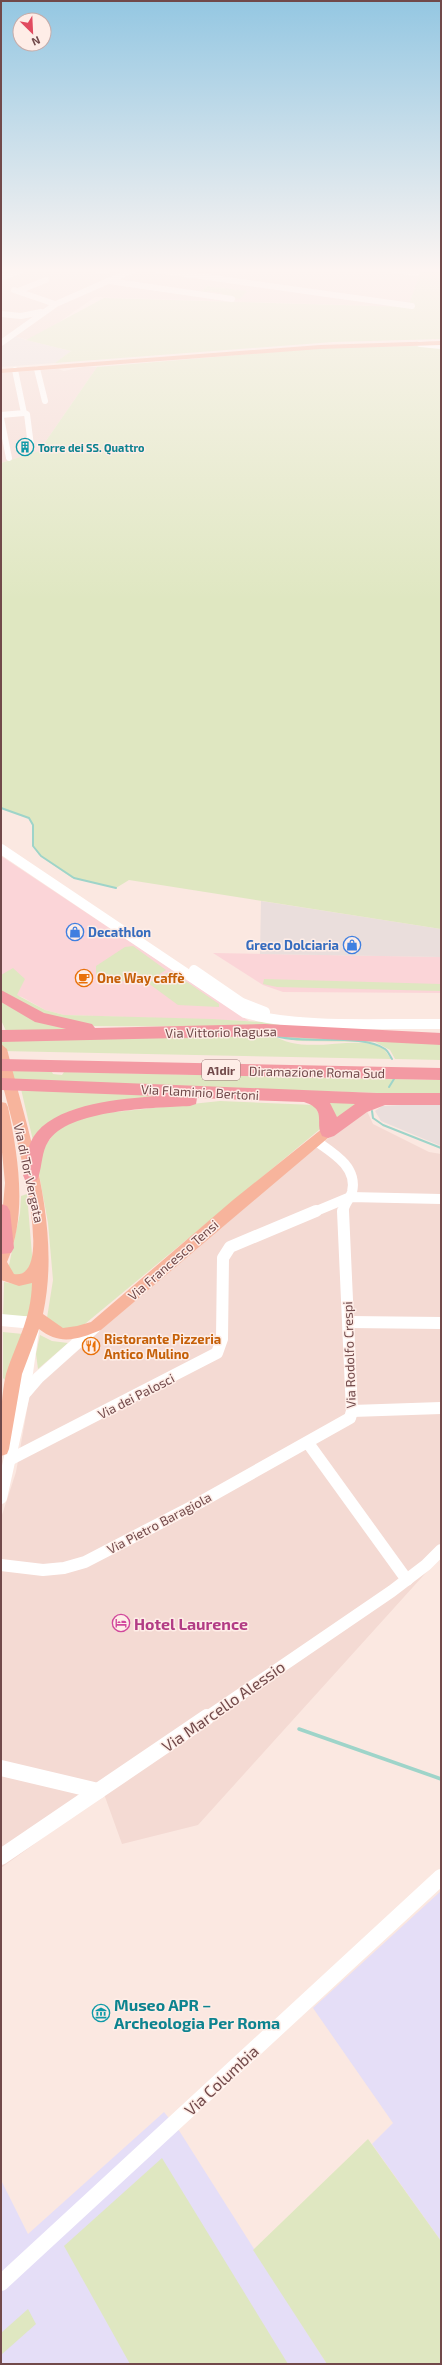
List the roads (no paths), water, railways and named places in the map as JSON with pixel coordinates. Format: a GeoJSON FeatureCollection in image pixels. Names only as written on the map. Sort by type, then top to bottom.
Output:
{"type":"FeatureCollection","features":[{"type":"Feature","properties":{"kind":"highway"},"geometry":{"type":"LineString","coordinates":[[1,995],[28,1012],[55,1022],[92,1028],[151,1033]]}},
{"type":"Feature","properties":{"kind":"highway","name":"Via Vittorio Ragusa"},"geometry":{"type":"LineString","coordinates":[[1,1036],[265,1030],[441,1039]]}},
{"type":"Feature","properties":{"kind":"highway","name":"Diramazione Roma Sud"},"geometry":{"type":"LineString","coordinates":[[1,1057],[441,1066]]}},
{"type":"Feature","properties":{"kind":"highway","name":"Diramazione Roma Sud"},"geometry":{"type":"LineString","coordinates":[[1,1065],[441,1074]]}},
{"type":"Feature","properties":{"kind":"highway","name":"Via Flaminio Bertoni"},"geometry":{"type":"LineString","coordinates":[[6,1089],[400,1099]]}},
{"type":"Feature","properties":{"kind":"highway"},"geometry":{"type":"LineString","coordinates":[[31,1175],[36,1149],[45,1134],[56,1123],[79,1114],[96,1110],[194,1099],[281,1096]]}},
{"type":"Feature","properties":{"kind":"highway"},"geometry":{"type":"LineString","coordinates":[[301,1096],[314,1099],[325,1108],[330,1117],[322,1136]]}},
{"type":"Feature","properties":{"kind":"highway"},"geometry":{"type":"LineString","coordinates":[[322,1136],[365,1106],[387,1100],[441,1099]]}},
{"type":"Feature","properties":{"kind":"highway"},"geometry":{"type":"LineString","coordinates":[[1,1211],[2,1258]]}},
{"type":"Feature","properties":{"kind":"main road","name":"Via di Tor Vergata"},"geometry":{"type":"LineString","coordinates":[[1,1049],[6,1089],[31,1175],[41,1230],[41,1283],[35,1319],[23,1346],[14,1374],[6,1454]]}},
{"type":"Feature","properties":{"kind":"main road","name":"Via di Tor Vergata"},"geometry":{"type":"LineString","coordinates":[[1,1107],[11,1154],[14,1187],[10,1223],[2,1258]]}},
{"type":"Feature","properties":{"kind":"main road","name":"Via Francesco Tensi"},"geometry":{"type":"LineString","coordinates":[[96,1326],[238,1204],[322,1136]]}},
{"type":"Feature","properties":{"kind":"main road"},"geometry":{"type":"LineString","coordinates":[[2,1258],[4,1274],[8,1278],[24,1280],[36,1272],[41,1256]]}},
{"type":"Feature","properties":{"kind":"main road"},"geometry":{"type":"LineString","coordinates":[[35,1319],[61,1335],[76,1333],[96,1326]]}},
{"type":"Feature","properties":{"kind":"street"},"geometry":{"type":"LineString","coordinates":[[17,380],[24,413],[27,414],[31,446]]}},
{"type":"Feature","properties":{"kind":"street"},"geometry":{"type":"LineString","coordinates":[[40,380],[45,401]]}},
{"type":"Feature","properties":{"kind":"street"},"geometry":{"type":"LineString","coordinates":[[9,458],[1,417],[24,413]]}},
{"type":"Feature","properties":{"kind":"street"},"geometry":{"type":"LineString","coordinates":[[1,842],[242,1003],[263,1012]]}},
{"type":"Feature","properties":{"kind":"street"},"geometry":{"type":"LineString","coordinates":[[1,849],[238,1010],[256,1017],[287,1022],[441,1024]]}},
{"type":"Feature","properties":{"kind":"street"},"geometry":{"type":"LineString","coordinates":[[238,1010],[263,1012],[300,1018],[441,1020]]}},
{"type":"Feature","properties":{"kind":"street","name":"Via Rodolfo Crespi"},"geometry":{"type":"LineString","coordinates":[[308,1443],[348,1419],[352,1412],[343,1211],[350,1197],[353,1185],[349,1167],[322,1136]]}},
{"type":"Feature","properties":{"kind":"street"},"geometry":{"type":"LineString","coordinates":[[350,1197],[424,1196],[441,1199]]}},
{"type":"Feature","properties":{"kind":"street","name":"Via dei Palosci"},"geometry":{"type":"LineString","coordinates":[[6,1454],[214,1356],[219,1350],[222,1341],[223,1260],[226,1251],[236,1245],[350,1197]]}},
{"type":"Feature","properties":{"kind":"street"},"geometry":{"type":"LineString","coordinates":[[1,1320],[35,1319]]}},
{"type":"Feature","properties":{"kind":"street","name":"Via di Tor Vergata"},"geometry":{"type":"LineString","coordinates":[[1,1498],[6,1454],[24,1394],[32,1349],[35,1319]]}},
{"type":"Feature","properties":{"kind":"street"},"geometry":{"type":"LineString","coordinates":[[349,1322],[441,1323]]}},
{"type":"Feature","properties":{"kind":"street","name":"Via Francesco Tensi"},"geometry":{"type":"LineString","coordinates":[[24,1394],[35,1381],[96,1326]]}},
{"type":"Feature","properties":{"kind":"street"},"geometry":{"type":"LineString","coordinates":[[352,1412],[441,1408]]}},
{"type":"Feature","properties":{"kind":"street"},"geometry":{"type":"LineString","coordinates":[[308,1443],[407,1580]]}},
{"type":"Feature","properties":{"kind":"street","name":"Via Pietro Baragiola"},"geometry":{"type":"LineString","coordinates":[[1,1565],[39,1572],[58,1571],[85,1562],[308,1443]]}},
{"type":"Feature","properties":{"kind":"street","name":"Via Marcello Alessio"},"geometry":{"type":"LineString","coordinates":[[1,1857],[407,1580],[441,1550]]}},
{"type":"Feature","properties":{"kind":"street"},"geometry":{"type":"LineString","coordinates":[[1,1768],[98,1792]]}},
{"type":"Feature","properties":{"kind":"street","name":"Via Columbia"},"geometry":{"type":"LineString","coordinates":[[1,2283],[441,1877]]}},
{"type":"Feature","properties":{"kind":"waterway"},"geometry":{"type":"LineString","coordinates":[[1,808],[29,818],[33,825],[33,846],[41,856],[74,878],[116,888]]}},
{"type":"Feature","properties":{"kind":"waterway"},"geometry":{"type":"LineString","coordinates":[[276,1036],[302,1040],[362,1041],[375,1044],[385,1049],[392,1059]]}},
{"type":"Feature","properties":{"kind":"waterway"},"geometry":{"type":"LineString","coordinates":[[389,1087],[394,1079]]}},
{"type":"Feature","properties":{"kind":"waterway"},"geometry":{"type":"LineString","coordinates":[[372,1111],[373,1118],[383,1125],[441,1148]]}},
{"type":"Feature","properties":{"kind":"waterway"},"geometry":{"type":"LineString","coordinates":[[299,1729],[441,1779]]}},
{"type":"Feature","properties":{"kind":"place","name":"Torre dei SS. Quattro"},"geometry":{"type":"Point","coordinates":[25,447]}},
{"type":"Feature","properties":{"kind":"place","name":"Decathlon"},"geometry":{"type":"Point","coordinates":[75,932]}},
{"type":"Feature","properties":{"kind":"place","name":"Greco Dolciaria"},"geometry":{"type":"Point","coordinates":[352,945]}},
{"type":"Feature","properties":{"kind":"place","name":"One Way caffè"},"geometry":{"type":"Point","coordinates":[84,978]}},
{"type":"Feature","properties":{"kind":"place","name":"Ristorante Pizzeria Antico Mulino"},"geometry":{"type":"Point","coordinates":[91,1346]}},
{"type":"Feature","properties":{"kind":"place","name":"Hotel Laurence"},"geometry":{"type":"Point","coordinates":[121,1623]}},
{"type":"Feature","properties":{"kind":"place","name":"Museo APR – Archeologia Per Roma"},"geometry":{"type":"Point","coordinates":[101,2013]}}]}
